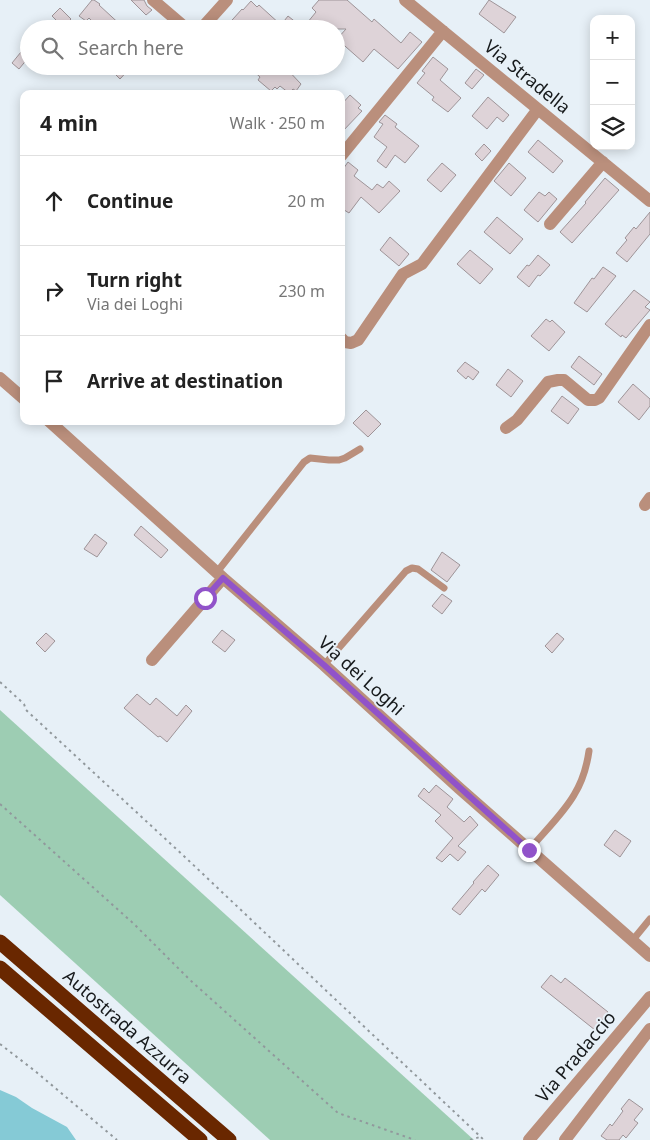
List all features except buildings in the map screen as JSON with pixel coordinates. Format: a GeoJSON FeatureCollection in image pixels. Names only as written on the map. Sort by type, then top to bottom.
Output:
{"type":"FeatureCollection","features":[{"type":"Feature","properties":{"kind":"highway","name":"Autostrada Azzurra"},"geometry":{"type":"LineString","coordinates":[[0,942],[229,1140]]}},
{"type":"Feature","properties":{"kind":"highway"},"geometry":{"type":"LineString","coordinates":[[0,968],[200,1140]]}},
{"type":"Feature","properties":{"kind":"street"},"geometry":{"type":"LineString","coordinates":[[153,0],[176,20]]}},
{"type":"Feature","properties":{"kind":"street"},"geometry":{"type":"LineString","coordinates":[[209,20],[227,0]]}},
{"type":"Feature","properties":{"kind":"street","name":"Via Stradella"},"geometry":{"type":"LineString","coordinates":[[404,0],[650,201]]}},
{"type":"Feature","properties":{"kind":"street"},"geometry":{"type":"LineString","coordinates":[[345,151],[443,31]]}},
{"type":"Feature","properties":{"kind":"street"},"geometry":{"type":"LineString","coordinates":[[345,342],[353,343],[358,340],[403,274],[422,264],[538,109]]}},
{"type":"Feature","properties":{"kind":"street"},"geometry":{"type":"LineString","coordinates":[[550,224],[602,162]]}},
{"type":"Feature","properties":{"kind":"street"},"geometry":{"type":"LineString","coordinates":[[506,428],[517,420],[548,382],[564,380],[588,400],[599,398],[650,325]]}},
{"type":"Feature","properties":{"kind":"street"},"geometry":{"type":"LineString","coordinates":[[0,378],[20,396]]}},
{"type":"Feature","properties":{"kind":"street","name":"Via dei Loghi"},"geometry":{"type":"LineString","coordinates":[[52,425],[650,956]]}},
{"type":"Feature","properties":{"kind":"street"},"geometry":{"type":"LineString","coordinates":[[152,660],[220,575]]}},
{"type":"Feature","properties":{"kind":"street","name":"Via Pradaccio"},"geometry":{"type":"LineString","coordinates":[[529,1140],[650,997]]}},
{"type":"Feature","properties":{"kind":"street"},"geometry":{"type":"LineString","coordinates":[[565,1140],[650,1029]]}},
{"type":"Feature","properties":{"kind":"lane"},"geometry":{"type":"LineString","coordinates":[[220,575],[304,462],[310,458],[340,460],[360,448]]}},
{"type":"Feature","properties":{"kind":"lane"},"geometry":{"type":"LineString","coordinates":[[324,665],[406,571],[412,568],[418,569],[444,588]]}},
{"type":"Feature","properties":{"kind":"lane"},"geometry":{"type":"LineString","coordinates":[[529,850],[576,794],[587,764],[589,750]]}},
{"type":"Feature","properties":{"kind":"lane"},"geometry":{"type":"LineString","coordinates":[[632,941],[650,919]]}},
{"type":"Feature","properties":{"kind":"path"},"geometry":{"type":"LineString","coordinates":[[0,682],[24,704],[26,710],[484,1140]]}},
{"type":"Feature","properties":{"kind":"path"},"geometry":{"type":"LineString","coordinates":[[0,804],[134,924],[190,980],[338,1114],[415,1140]]}},
{"type":"Feature","properties":{"kind":"path"},"geometry":{"type":"LineString","coordinates":[[0,1044],[117,1140]]}},
{"type":"Feature","properties":{"kind":"path"},"geometry":{"type":"LineString","coordinates":[[470,1140],[480,1136]]}},
{"type":"Feature","properties":{"kind":"green space"},"geometry":{"type":"Polygon","coordinates":[[[0,710],[474,1140],[270,1140],[0,895],[0,710]]]}},
{"type":"Feature","properties":{"kind":"water"},"geometry":{"type":"Polygon","coordinates":[[[0,1090],[16,1097],[67,1127],[76,1140],[0,1140],[0,1090]]]}},
{"type":"Feature","properties":{"kind":"route"},"geometry":{"type":"LineString","coordinates":[[205,598],[223,578],[324,665],[529,850]]}}]}
